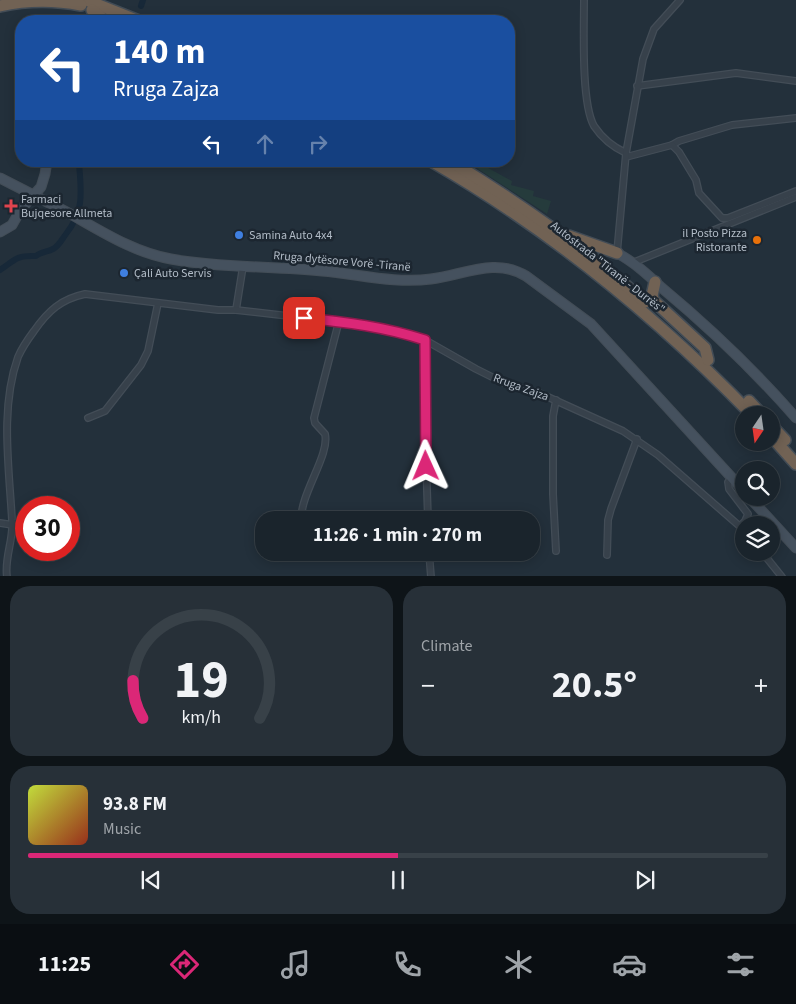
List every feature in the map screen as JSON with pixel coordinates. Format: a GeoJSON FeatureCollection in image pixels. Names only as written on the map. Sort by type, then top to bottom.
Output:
{"type":"FeatureCollection","features":[{"type":"Feature","properties":{"kind":"highway"},"geometry":{"type":"LineString","coordinates":[[0,6],[15,2],[44,0],[89,4],[100,15]]}},
{"type":"Feature","properties":{"kind":"highway"},"geometry":{"type":"LineString","coordinates":[[68,0],[89,4],[117,15]]}},
{"type":"Feature","properties":{"kind":"highway","name":"Autostrada \"Tiranë - Durrës\""},"geometry":{"type":"LineString","coordinates":[[441,167],[512,211],[604,279],[674,338],[743,406]]}},
{"type":"Feature","properties":{"kind":"highway","name":"Autostrada \"Tiranë - Durrës\""},"geometry":{"type":"LineString","coordinates":[[460,167],[553,229],[632,291],[708,360],[753,406]]}},
{"type":"Feature","properties":{"kind":"highway"},"geometry":{"type":"LineString","coordinates":[[553,229],[617,252]]}},
{"type":"Feature","properties":{"kind":"highway"},"geometry":{"type":"LineString","coordinates":[[655,282],[652,296],[654,301],[705,348],[708,360]]}},
{"type":"Feature","properties":{"kind":"highway"},"geometry":{"type":"LineString","coordinates":[[780,435],[796,452]]}},
{"type":"Feature","properties":{"kind":"highway"},"geometry":{"type":"LineString","coordinates":[[780,446],[796,464]]}},
{"type":"Feature","properties":{"kind":"main road"},"geometry":{"type":"LineString","coordinates":[[0,232],[12,225],[21,209],[34,196],[43,182],[46,167]]}},
{"type":"Feature","properties":{"kind":"main road","name":"Rruga dytësore Vorë -Tiranë"},"geometry":{"type":"LineString","coordinates":[[0,178],[138,249],[168,258],[243,266],[319,270],[404,280],[440,278],[491,267],[504,267],[516,270],[591,324],[735,481]]}},
{"type":"Feature","properties":{"kind":"main road"},"geometry":{"type":"LineString","coordinates":[[617,252],[632,262],[712,332],[796,418]]}},
{"type":"Feature","properties":{"kind":"main road"},"geometry":{"type":"LineString","coordinates":[[757,506],[796,548]]}},
{"type":"Feature","properties":{"kind":"street"},"geometry":{"type":"LineString","coordinates":[[584,0],[585,69],[588,110],[595,128],[601,136],[626,155],[672,145],[679,141],[732,125],[796,118]]}},
{"type":"Feature","properties":{"kind":"street"},"geometry":{"type":"LineString","coordinates":[[617,252],[626,155],[643,59],[654,30],[680,0]]}},
{"type":"Feature","properties":{"kind":"street"},"geometry":{"type":"LineString","coordinates":[[637,86],[736,74],[796,81]]}},
{"type":"Feature","properties":{"kind":"street"},"geometry":{"type":"LineString","coordinates":[[672,145],[679,152],[696,180],[699,193],[722,218],[728,218],[796,191]]}},
{"type":"Feature","properties":{"kind":"street"},"geometry":{"type":"LineString","coordinates":[[632,262],[796,197]]}},
{"type":"Feature","properties":{"kind":"street"},"geometry":{"type":"LineString","coordinates":[[236,310],[243,266]]}},
{"type":"Feature","properties":{"kind":"street","name":"Rruga Zajza"},"geometry":{"type":"LineString","coordinates":[[7,576],[13,525],[5,420],[12,377],[18,356],[49,311],[75,296],[93,294],[218,310],[236,310],[338,321],[387,329],[425,340],[504,383],[537,392],[623,430],[735,522]]}},
{"type":"Feature","properties":{"kind":"street"},"geometry":{"type":"LineString","coordinates":[[88,418],[105,411],[141,365],[148,351],[158,303]]}},
{"type":"Feature","properties":{"kind":"street"},"geometry":{"type":"LineString","coordinates":[[303,511],[304,500],[322,455],[324,445],[324,434],[315,423],[314,418],[338,321]]}},
{"type":"Feature","properties":{"kind":"street"},"geometry":{"type":"LineString","coordinates":[[425,340],[425,447],[428,511]]}},
{"type":"Feature","properties":{"kind":"street"},"geometry":{"type":"LineString","coordinates":[[556,400],[553,416],[553,494],[556,551]]}},
{"type":"Feature","properties":{"kind":"street"},"geometry":{"type":"LineString","coordinates":[[606,555],[608,520],[637,440]]}},
{"type":"Feature","properties":{"kind":"street"},"geometry":{"type":"LineString","coordinates":[[732,478],[728,482],[729,489],[748,514],[747,516]]}},
{"type":"Feature","properties":{"kind":"street"},"geometry":{"type":"LineString","coordinates":[[0,523],[13,525]]}},
{"type":"Feature","properties":{"kind":"street"},"geometry":{"type":"LineString","coordinates":[[430,561],[431,576]]}},
{"type":"Feature","properties":{"kind":"street"},"geometry":{"type":"LineString","coordinates":[[770,561],[782,576]]}},
{"type":"Feature","properties":{"kind":"green space"},"geometry":{"type":"Polygon","coordinates":[[[479,167],[486,167],[512,181],[511,185],[534,191],[533,196],[551,201],[547,214],[478,169],[479,167]]]}},
{"type":"Feature","properties":{"kind":"waterway"},"geometry":{"type":"LineString","coordinates":[[141,6],[143,0]]}},
{"type":"Feature","properties":{"kind":"waterway"},"geometry":{"type":"LineString","coordinates":[[0,270],[16,259],[24,256],[36,256],[57,246],[72,225],[79,208],[81,191],[79,167]]}},
{"type":"Feature","properties":{"kind":"place","name":"Farmaci Bujqesore Allmeta"},"geometry":{"type":"Point","coordinates":[11,206]}},
{"type":"Feature","properties":{"kind":"place","name":"Samina Auto 4x4"},"geometry":{"type":"Point","coordinates":[239,235]}},
{"type":"Feature","properties":{"kind":"place","name":"il Posto Pizza Ristorante"},"geometry":{"type":"Point","coordinates":[757,240]}},
{"type":"Feature","properties":{"kind":"place","name":"Çali Auto Servis"},"geometry":{"type":"Point","coordinates":[124,273]}},
{"type":"Feature","properties":{"kind":"route"},"geometry":{"type":"LineString","coordinates":[[304,318],[367,325],[425,340],[426,466]]}}]}
